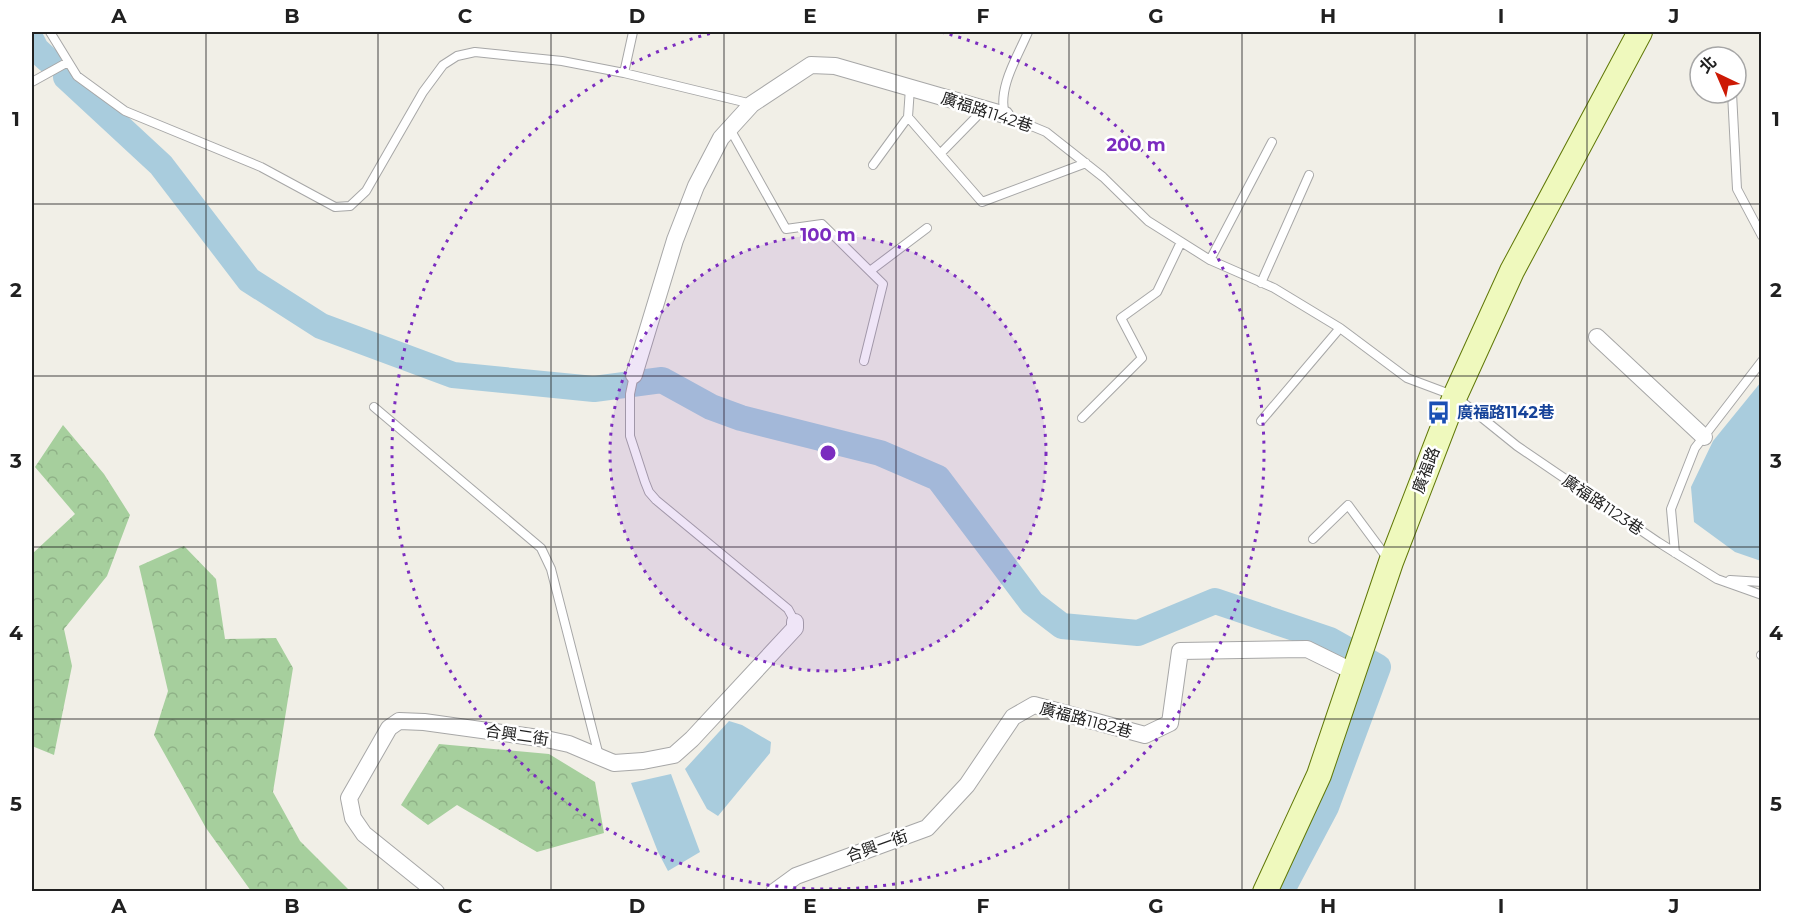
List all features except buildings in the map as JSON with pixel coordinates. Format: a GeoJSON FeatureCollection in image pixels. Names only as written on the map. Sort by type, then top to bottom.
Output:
{"type":"FeatureCollection","features":[{"type":"Feature","properties":{"kind":"street","name":"廣福路"},"geometry":{"type":"LineString","coordinates":[[1265,891],[1319,775],[1391,562],[1455,396],[1512,271],[1640,32]]}},
{"type":"Feature","properties":{"kind":"street","name":"廣福路1142巷"},"geometry":{"type":"LineString","coordinates":[[634,375],[675,240],[696,186],[721,138],[752,104],[811,65],[835,66],[1005,115]]}},
{"type":"Feature","properties":{"kind":"street"},"geometry":{"type":"LineString","coordinates":[[1597,337],[1704,436]]}},
{"type":"Feature","properties":{"kind":"street","name":"合興二街"},"geometry":{"type":"LineString","coordinates":[[436,891],[370,839],[353,818],[349,798],[388,728],[399,721],[424,722],[546,739],[569,744],[614,763],[643,761],[674,755],[692,739],[795,628],[795,622]]}},
{"type":"Feature","properties":{"kind":"street","name":"廣福路1182巷"},"geometry":{"type":"LineString","coordinates":[[967,785],[1013,717],[1034,705],[1145,735],[1170,723],[1180,651],[1307,649],[1354,672]]}},
{"type":"Feature","properties":{"kind":"street","name":"合興一街"},"geometry":{"type":"LineString","coordinates":[[774,891],[796,876],[927,828],[967,785]]}},
{"type":"Feature","properties":{"kind":"lane"},"geometry":{"type":"LineString","coordinates":[[50,32],[77,76],[125,111],[261,167],[335,207],[350,206],[366,191],[423,92],[443,65],[457,56],[475,52],[562,61],[624,73],[752,104]]}},
{"type":"Feature","properties":{"kind":"lane"},"geometry":{"type":"LineString","coordinates":[[624,73],[633,32]]}},
{"type":"Feature","properties":{"kind":"lane"},"geometry":{"type":"LineString","coordinates":[[1005,115],[1002,105],[1010,75],[1028,32]]}},
{"type":"Feature","properties":{"kind":"lane"},"geometry":{"type":"LineString","coordinates":[[32,82],[68,62]]}},
{"type":"Feature","properties":{"kind":"lane"},"geometry":{"type":"LineString","coordinates":[[873,165],[908,117],[910,88]]}},
{"type":"Feature","properties":{"kind":"lane"},"geometry":{"type":"LineString","coordinates":[[1733,105],[1737,189],[1761,236]]}},
{"type":"Feature","properties":{"kind":"lane"},"geometry":{"type":"LineString","coordinates":[[940,154],[984,109]]}},
{"type":"Feature","properties":{"kind":"lane","name":"廣福路1142巷"},"geometry":{"type":"LineString","coordinates":[[1005,115],[1046,132],[1103,177],[1148,221],[1210,261],[1261,283],[1341,328],[1407,378],[1455,396]]}},
{"type":"Feature","properties":{"kind":"lane"},"geometry":{"type":"LineString","coordinates":[[908,117],[982,202],[1086,163]]}},
{"type":"Feature","properties":{"kind":"lane"},"geometry":{"type":"LineString","coordinates":[[730,129],[786,229],[822,224],[883,284],[864,361]]}},
{"type":"Feature","properties":{"kind":"lane"},"geometry":{"type":"LineString","coordinates":[[1210,261],[1272,142]]}},
{"type":"Feature","properties":{"kind":"lane"},"geometry":{"type":"LineString","coordinates":[[1261,283],[1309,175]]}},
{"type":"Feature","properties":{"kind":"lane"},"geometry":{"type":"LineString","coordinates":[[870,271],[927,228]]}},
{"type":"Feature","properties":{"kind":"lane"},"geometry":{"type":"LineString","coordinates":[[1082,418],[1142,358],[1121,318],[1157,292],[1181,242]]}},
{"type":"Feature","properties":{"kind":"lane"},"geometry":{"type":"LineString","coordinates":[[1261,421],[1341,328]]}},
{"type":"Feature","properties":{"kind":"lane"},"geometry":{"type":"LineString","coordinates":[[1675,553],[1671,509],[1695,448],[1761,361]]}},
{"type":"Feature","properties":{"kind":"lane"},"geometry":{"type":"LineString","coordinates":[[634,375],[630,394],[630,436],[649,492],[788,609],[795,622]]}},
{"type":"Feature","properties":{"kind":"lane","name":"廣福路1123巷"},"geometry":{"type":"LineString","coordinates":[[1455,396],[1517,446],[1610,511],[1717,579],[1761,595]]}},
{"type":"Feature","properties":{"kind":"lane"},"geometry":{"type":"LineString","coordinates":[[374,406],[541,548],[551,569],[599,757]]}},
{"type":"Feature","properties":{"kind":"lane"},"geometry":{"type":"LineString","coordinates":[[1312,539],[1348,505],[1391,562]]}},
{"type":"Feature","properties":{"kind":"lane"},"geometry":{"type":"LineString","coordinates":[[1717,579],[1761,582]]}},
{"type":"Feature","properties":{"kind":"green space"},"geometry":{"type":"Polygon","coordinates":[[[63,425],[104,474],[130,515],[107,576],[64,629],[72,666],[54,755],[32,746],[32,554],[75,514],[35,467],[63,425]]]}},
{"type":"Feature","properties":{"kind":"green space"},"geometry":{"type":"Polygon","coordinates":[[[184,546],[216,579],[225,639],[276,638],[293,668],[273,792],[300,841],[350,891],[251,891],[206,828],[154,735],[168,691],[139,566],[184,546]]]}},
{"type":"Feature","properties":{"kind":"green space"},"geometry":{"type":"Polygon","coordinates":[[[439,744],[549,754],[595,782],[604,833],[537,852],[457,805],[428,825],[401,805],[439,744]]]}},
{"type":"Feature","properties":{"kind":"water"},"geometry":{"type":"Polygon","coordinates":[[[1761,382],[1761,561],[1735,552],[1694,522],[1691,487],[1713,441],[1761,382]]]}},
{"type":"Feature","properties":{"kind":"water"},"geometry":{"type":"Polygon","coordinates":[[[729,721],[742,725],[771,742],[770,753],[718,816],[707,809],[685,769],[729,721]]]}},
{"type":"Feature","properties":{"kind":"water"},"geometry":{"type":"Polygon","coordinates":[[[671,774],[700,852],[668,871],[658,852],[631,783],[671,774]]]}},
{"type":"Feature","properties":{"kind":"waterway"},"geometry":{"type":"LineString","coordinates":[[32,41],[36,49],[48,60]]}},
{"type":"Feature","properties":{"kind":"waterway"},"geometry":{"type":"LineString","coordinates":[[66,77],[161,165],[249,280],[321,326],[453,375],[594,389],[662,380],[711,407],[741,418],[880,453],[938,478],[1032,603],[1062,626],[1138,633],[1215,601],[1330,640],[1378,667],[1326,807],[1281,892]]}},
{"type":"Feature","properties":{"kind":"place","name":"廣福路1142巷"},"geometry":{"type":"Point","coordinates":[1439,412]}}]}
